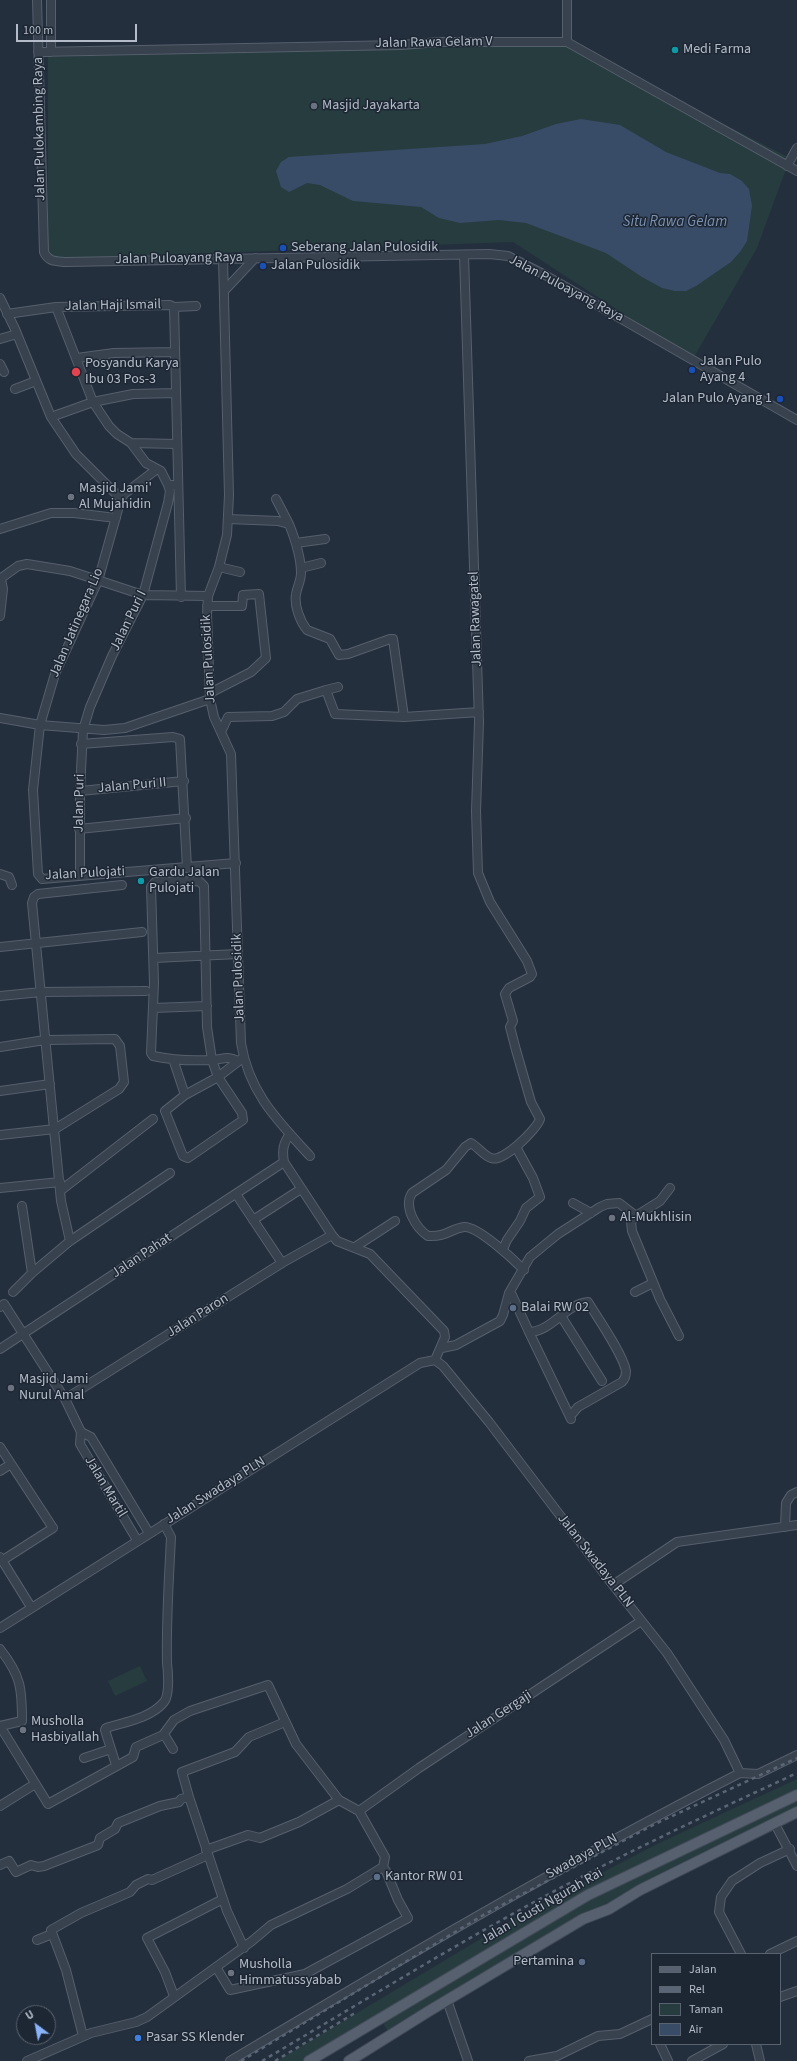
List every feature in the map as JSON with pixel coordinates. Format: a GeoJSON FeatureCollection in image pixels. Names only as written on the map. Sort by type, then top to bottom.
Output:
{"type":"FeatureCollection","features":[{"type":"Feature","properties":{"kind":"main road","name":"Jalan I Gusti Ngurah Rai"},"geometry":{"type":"LineString","coordinates":[[309,2061],[588,1894],[797,1795]]}},
{"type":"Feature","properties":{"kind":"main road"},"geometry":{"type":"LineString","coordinates":[[349,2061],[447,2000],[583,1919],[609,1909],[640,1890],[797,1812]]}},
{"type":"Feature","properties":{"kind":"main road"},"geometry":{"type":"LineString","coordinates":[[735,1825],[741,1840]]}},
{"type":"Feature","properties":{"kind":"street","name":"Jalan Pulokambing Raya"},"geometry":{"type":"LineString","coordinates":[[37,0],[42,208],[44,252],[46,257]]}},
{"type":"Feature","properties":{"kind":"street","name":"Jalan Pulokambing Raya"},"geometry":{"type":"LineString","coordinates":[[51,0],[51,52]]}},
{"type":"Feature","properties":{"kind":"street"},"geometry":{"type":"LineString","coordinates":[[567,0],[567,42]]}},
{"type":"Feature","properties":{"kind":"street","name":"Jalan Rawa Gelam V"},"geometry":{"type":"LineString","coordinates":[[38,52],[401,45],[440,42],[567,42],[797,171]]}},
{"type":"Feature","properties":{"kind":"street"},"geometry":{"type":"LineString","coordinates":[[787,166],[797,148]]}},
{"type":"Feature","properties":{"kind":"street","name":"Jalan Puloayang Raya"},"geometry":{"type":"LineString","coordinates":[[46,257],[51,260],[66,262],[464,255],[508,256],[797,420]]}},
{"type":"Feature","properties":{"kind":"street","name":"Jalan Rawagatel"},"geometry":{"type":"LineString","coordinates":[[464,255],[479,712],[476,812],[478,873],[490,902],[531,971],[531,976],[509,988],[505,994],[513,1022],[510,1027],[516,1050],[532,1102],[540,1119],[516,1147]]}},
{"type":"Feature","properties":{"kind":"street"},"geometry":{"type":"LineString","coordinates":[[224,291],[255,258]]}},
{"type":"Feature","properties":{"kind":"street","name":"Jalan Pulosidik"},"geometry":{"type":"LineString","coordinates":[[223,259],[228,520],[219,567],[208,596],[206,606],[210,696],[214,716],[222,730],[231,754],[236,863],[241,1059],[259,1096],[268,1110],[310,1156]]}},
{"type":"Feature","properties":{"kind":"street"},"geometry":{"type":"LineString","coordinates":[[0,298],[52,417],[76,454],[121,499],[124,494],[157,469]]}},
{"type":"Feature","properties":{"kind":"street","name":"Jalan Haji Ismail"},"geometry":{"type":"LineString","coordinates":[[7,314],[56,307],[170,304],[174,307],[181,597]]}},
{"type":"Feature","properties":{"kind":"street"},"geometry":{"type":"LineString","coordinates":[[174,307],[196,306]]}},
{"type":"Feature","properties":{"kind":"street"},"geometry":{"type":"LineString","coordinates":[[56,307],[94,402],[109,426],[131,444],[146,463],[161,471],[168,485],[178,484]]}},
{"type":"Feature","properties":{"kind":"street"},"geometry":{"type":"LineString","coordinates":[[0,338],[17,334]]}},
{"type":"Feature","properties":{"kind":"street"},"geometry":{"type":"LineString","coordinates":[[77,358],[114,353],[175,352]]}},
{"type":"Feature","properties":{"kind":"street"},"geometry":{"type":"LineString","coordinates":[[0,364],[4,372]]}},
{"type":"Feature","properties":{"kind":"street"},"geometry":{"type":"LineString","coordinates":[[15,389],[36,381]]}},
{"type":"Feature","properties":{"kind":"street"},"geometry":{"type":"LineString","coordinates":[[52,417],[94,402],[133,394],[176,393]]}},
{"type":"Feature","properties":{"kind":"street"},"geometry":{"type":"LineString","coordinates":[[131,444],[177,444]]}},
{"type":"Feature","properties":{"kind":"street","name":"Jalan Puri I"},"geometry":{"type":"LineString","coordinates":[[83,730],[90,707],[112,656],[143,595],[165,515],[170,491],[168,485]]}},
{"type":"Feature","properties":{"kind":"street","name":"Jalan Jatinegara Lio"},"geometry":{"type":"LineString","coordinates":[[40,725],[56,674],[98,581],[121,499]]}},
{"type":"Feature","properties":{"kind":"street"},"geometry":{"type":"LineString","coordinates":[[276,499],[289,524],[296,543],[301,576],[296,594],[296,605],[305,627],[310,633],[330,639],[339,655],[348,654],[390,639],[393,640],[404,717]]}},
{"type":"Feature","properties":{"kind":"street"},"geometry":{"type":"LineString","coordinates":[[0,529],[51,513],[74,513],[116,518]]}},
{"type":"Feature","properties":{"kind":"street"},"geometry":{"type":"LineString","coordinates":[[165,515],[179,514]]}},
{"type":"Feature","properties":{"kind":"street"},"geometry":{"type":"LineString","coordinates":[[228,520],[259,520],[289,524]]}},
{"type":"Feature","properties":{"kind":"street"},"geometry":{"type":"LineString","coordinates":[[296,543],[325,539]]}},
{"type":"Feature","properties":{"kind":"street"},"geometry":{"type":"LineString","coordinates":[[301,568],[321,563]]}},
{"type":"Feature","properties":{"kind":"street"},"geometry":{"type":"LineString","coordinates":[[0,616],[3,589],[0,579],[18,566],[27,564],[70,571],[143,595],[181,597],[208,596]]}},
{"type":"Feature","properties":{"kind":"street"},"geometry":{"type":"LineString","coordinates":[[219,567],[240,572]]}},
{"type":"Feature","properties":{"kind":"street"},"geometry":{"type":"LineString","coordinates":[[0,718],[40,725],[83,730],[125,728],[210,696],[251,672],[266,658],[259,594],[243,595],[242,606],[206,606]]}},
{"type":"Feature","properties":{"kind":"street"},"geometry":{"type":"LineString","coordinates":[[222,730],[228,717],[272,716],[284,712],[297,699],[338,687]]}},
{"type":"Feature","properties":{"kind":"street"},"geometry":{"type":"LineString","coordinates":[[326,690],[335,714],[404,717],[479,712]]}},
{"type":"Feature","properties":{"kind":"street","name":"Jalan Pulojati"},"geometry":{"type":"LineString","coordinates":[[40,725],[33,790],[38,874],[42,879],[236,863]]}},
{"type":"Feature","properties":{"kind":"street","name":"Jalan Puri"},"geometry":{"type":"LineString","coordinates":[[80,876],[79,829],[81,744],[83,730]]}},
{"type":"Feature","properties":{"kind":"street"},"geometry":{"type":"LineString","coordinates":[[81,744],[178,737],[181,741],[184,781],[187,868]]}},
{"type":"Feature","properties":{"kind":"street","name":"Jalan Puri II"},"geometry":{"type":"LineString","coordinates":[[80,791],[184,781]]}},
{"type":"Feature","properties":{"kind":"street"},"geometry":{"type":"LineString","coordinates":[[79,829],[186,818]]}},
{"type":"Feature","properties":{"kind":"street"},"geometry":{"type":"LineString","coordinates":[[0,874],[8,877],[12,885]]}},
{"type":"Feature","properties":{"kind":"street"},"geometry":{"type":"LineString","coordinates":[[241,1059],[218,1077],[185,1095],[166,1109],[164,1113],[183,1156],[188,1158],[243,1120],[242,1113],[218,1077],[212,1060],[207,1006],[204,886],[199,880],[155,882],[151,887],[154,958],[154,1008],[151,1053],[153,1056],[173,1059],[212,1060],[225,1057],[241,1059]]}},
{"type":"Feature","properties":{"kind":"street"},"geometry":{"type":"LineString","coordinates":[[70,1241],[64,1218],[60,1191],[32,903],[34,897],[38,894],[122,885]]}},
{"type":"Feature","properties":{"kind":"street"},"geometry":{"type":"LineString","coordinates":[[0,947],[142,932]]}},
{"type":"Feature","properties":{"kind":"street"},"geometry":{"type":"LineString","coordinates":[[154,958],[238,954]]}},
{"type":"Feature","properties":{"kind":"street"},"geometry":{"type":"LineString","coordinates":[[0,996],[41,992],[146,991]]}},
{"type":"Feature","properties":{"kind":"street"},"geometry":{"type":"LineString","coordinates":[[154,1008],[207,1006]]}},
{"type":"Feature","properties":{"kind":"street"},"geometry":{"type":"LineString","coordinates":[[0,1046],[45,1040],[115,1039],[120,1046],[124,1082],[119,1089],[55,1129],[0,1135]]}},
{"type":"Feature","properties":{"kind":"street"},"geometry":{"type":"LineString","coordinates":[[173,1059],[185,1095]]}},
{"type":"Feature","properties":{"kind":"street"},"geometry":{"type":"LineString","coordinates":[[0,1091],[50,1084]]}},
{"type":"Feature","properties":{"kind":"street"},"geometry":{"type":"LineString","coordinates":[[60,1191],[153,1119]]}},
{"type":"Feature","properties":{"kind":"street"},"geometry":{"type":"LineString","coordinates":[[290,1134],[283,1151],[284,1162],[332,1235],[337,1240],[370,1254],[442,1329],[445,1337],[442,1348],[436,1360]]}},
{"type":"Feature","properties":{"kind":"street"},"geometry":{"type":"LineString","coordinates":[[503,1249],[526,1208],[540,1197],[533,1178],[516,1147],[496,1159],[491,1158],[472,1143],[466,1146],[446,1170],[412,1193],[408,1208],[410,1214],[428,1236],[444,1236],[465,1227],[503,1249],[524,1270]]}},
{"type":"Feature","properties":{"kind":"street","name":"Jalan Pahat"},"geometry":{"type":"LineString","coordinates":[[0,1350],[284,1162]]}},
{"type":"Feature","properties":{"kind":"street"},"geometry":{"type":"LineString","coordinates":[[13,1292],[32,1273],[70,1241],[170,1173]]}},
{"type":"Feature","properties":{"kind":"street"},"geometry":{"type":"LineString","coordinates":[[0,1188],[60,1182]]}},
{"type":"Feature","properties":{"kind":"street"},"geometry":{"type":"LineString","coordinates":[[670,1188],[668,1193],[660,1201],[636,1216],[631,1222],[632,1230],[653,1283],[679,1336]]}},
{"type":"Feature","properties":{"kind":"street"},"geometry":{"type":"LineString","coordinates":[[253,1220],[301,1189]]}},
{"type":"Feature","properties":{"kind":"street"},"geometry":{"type":"LineString","coordinates":[[236,1194],[282,1263]]}},
{"type":"Feature","properties":{"kind":"street"},"geometry":{"type":"LineString","coordinates":[[442,1348],[456,1344],[500,1320],[503,1315],[509,1292],[524,1270],[530,1257],[591,1213],[607,1204],[616,1202],[636,1216]]}},
{"type":"Feature","properties":{"kind":"street"},"geometry":{"type":"LineString","coordinates":[[573,1203],[591,1213]]}},
{"type":"Feature","properties":{"kind":"street"},"geometry":{"type":"LineString","coordinates":[[22,1206],[32,1273]]}},
{"type":"Feature","properties":{"kind":"street"},"geometry":{"type":"LineString","coordinates":[[355,1247],[395,1221]]}},
{"type":"Feature","properties":{"kind":"street","name":"Jalan Paron"},"geometry":{"type":"LineString","coordinates":[[65,1399],[282,1263],[332,1235]]}},
{"type":"Feature","properties":{"kind":"street"},"geometry":{"type":"LineString","coordinates":[[635,1292],[653,1283]]}},
{"type":"Feature","properties":{"kind":"street"},"geometry":{"type":"LineString","coordinates":[[509,1292],[512,1295],[529,1332],[572,1416],[578,1407],[622,1382],[625,1377],[626,1370],[588,1302],[582,1302],[547,1326],[529,1332]]}},
{"type":"Feature","properties":{"kind":"street","name":"Jalan Martil"},"geometry":{"type":"LineString","coordinates":[[2,1306],[24,1334],[65,1399],[81,1432],[80,1444],[137,1540]]}},
{"type":"Feature","properties":{"kind":"street"},"geometry":{"type":"LineString","coordinates":[[561,1316],[602,1381]]}},
{"type":"Feature","properties":{"kind":"street","name":"Jalan Swadaya PLN"},"geometry":{"type":"LineString","coordinates":[[0,1628],[137,1540],[420,1363],[436,1360],[443,1366],[489,1422],[612,1585],[667,1653],[688,1682],[724,1740],[740,1773]]}},
{"type":"Feature","properties":{"kind":"street","name":"Jalan Martil"},"geometry":{"type":"LineString","coordinates":[[81,1432],[91,1437],[149,1533]]}},
{"type":"Feature","properties":{"kind":"street"},"geometry":{"type":"LineString","coordinates":[[0,1448],[53,1528],[1,1558],[31,1607]]}},
{"type":"Feature","properties":{"kind":"street"},"geometry":{"type":"LineString","coordinates":[[0,1472],[11,1464]]}},
{"type":"Feature","properties":{"kind":"street"},"geometry":{"type":"LineString","coordinates":[[785,1527],[786,1504],[791,1495],[797,1492]]}},
{"type":"Feature","properties":{"kind":"street"},"geometry":{"type":"LineString","coordinates":[[116,1765],[105,1730],[106,1728],[150,1713],[166,1700],[168,1676],[166,1638],[172,1537],[164,1524]]}},
{"type":"Feature","properties":{"kind":"street"},"geometry":{"type":"LineString","coordinates":[[612,1585],[677,1542],[797,1525]]}},
{"type":"Feature","properties":{"kind":"street","name":"Jalan Gergaji"},"geometry":{"type":"LineString","coordinates":[[359,1811],[419,1768],[641,1621]]}},
{"type":"Feature","properties":{"kind":"street"},"geometry":{"type":"LineString","coordinates":[[0,1649],[13,1665],[23,1697],[22,1721],[0,1726],[48,1804],[133,1756],[136,1747],[164,1734],[174,1720],[190,1711],[216,1704],[266,1685],[270,1686],[284,1722],[296,1744],[339,1800],[359,1811],[383,1851],[385,1857],[383,1867],[408,1918],[305,1974],[230,1990],[216,1967]]}},
{"type":"Feature","properties":{"kind":"street"},"geometry":{"type":"LineString","coordinates":[[244,1948],[223,1899],[182,1772],[235,1752],[247,1738],[284,1722]]}},
{"type":"Feature","properties":{"kind":"street"},"geometry":{"type":"LineString","coordinates":[[164,1734],[173,1749]]}},
{"type":"Feature","properties":{"kind":"street"},"geometry":{"type":"LineString","coordinates":[[84,1758],[111,1749]]}},
{"type":"Feature","properties":{"kind":"street"},"geometry":{"type":"LineString","coordinates":[[740,1773],[758,1774],[797,1755]]}},
{"type":"Feature","properties":{"kind":"street","name":"Swadaya PLN"},"geometry":{"type":"LineString","coordinates":[[230,2061],[426,1945],[646,1821],[740,1773]]}},
{"type":"Feature","properties":{"kind":"street"},"geometry":{"type":"LineString","coordinates":[[0,1806],[35,1784]]}},
{"type":"Feature","properties":{"kind":"street"},"geometry":{"type":"LineString","coordinates":[[0,1865],[9,1861],[15,1872],[31,1865],[38,1867],[44,1866],[98,1845],[100,1838],[115,1829],[118,1823],[160,1806],[179,1802],[181,1799],[189,1797]]}},
{"type":"Feature","properties":{"kind":"street"},"geometry":{"type":"LineString","coordinates":[[83,2036],[66,1970],[51,1930],[81,1913],[130,1892],[138,1884],[148,1879],[152,1880],[248,1835],[260,1838],[299,1822],[339,1800]]}},
{"type":"Feature","properties":{"kind":"street"},"geometry":{"type":"LineString","coordinates":[[775,1824],[790,1849],[797,1866]]}},
{"type":"Feature","properties":{"kind":"street"},"geometry":{"type":"LineString","coordinates":[[740,1953],[719,1912],[721,1897],[732,1881],[760,1864],[790,1849]]}},
{"type":"Feature","properties":{"kind":"street"},"geometry":{"type":"LineString","coordinates":[[27,2061],[83,2036],[142,2020],[244,1948],[278,1920],[347,1889],[383,1867]]}},
{"type":"Feature","properties":{"kind":"street"},"geometry":{"type":"LineString","coordinates":[[174,1996],[165,1972],[147,1938],[223,1899]]}},
{"type":"Feature","properties":{"kind":"street"},"geometry":{"type":"LineString","coordinates":[[37,1940],[52,1934]]}},
{"type":"Feature","properties":{"kind":"street"},"geometry":{"type":"LineString","coordinates":[[772,1953],[797,1941]]}},
{"type":"Feature","properties":{"kind":"street"},"geometry":{"type":"LineString","coordinates":[[781,1998],[797,1991]]}},
{"type":"Feature","properties":{"kind":"street"},"geometry":{"type":"LineString","coordinates":[[447,2000],[468,2061]]}},
{"type":"Feature","properties":{"kind":"street"},"geometry":{"type":"LineString","coordinates":[[529,2061],[557,2056],[598,2036],[620,2034],[651,2022]]}},
{"type":"Feature","properties":{"kind":"street"},"geometry":{"type":"LineString","coordinates":[[660,2045],[668,2061]]}},
{"type":"Feature","properties":{"kind":"street"},"geometry":{"type":"LineString","coordinates":[[692,2061],[721,2045]]}},
{"type":"Feature","properties":{"kind":"street"},"geometry":{"type":"LineString","coordinates":[[756,2045],[760,2061]]}},
{"type":"Feature","properties":{"kind":"green space"},"geometry":{"type":"Polygon","coordinates":[[[568,45],[790,158],[757,248],[693,359],[513,242],[48,259],[48,57],[568,45]]]}},
{"type":"Feature","properties":{"kind":"green space"},"geometry":{"type":"Polygon","coordinates":[[[140,1666],[147,1681],[115,1696],[108,1681],[140,1666]]]}},
{"type":"Feature","properties":{"kind":"green space"},"geometry":{"type":"Polygon","coordinates":[[[797,1779],[797,1795],[588,1895],[308,2061],[277,2061],[517,1917],[657,1844],[797,1779]]]}},
{"type":"Feature","properties":{"kind":"green space"},"geometry":{"type":"Polygon","coordinates":[[[797,1800],[797,1812],[640,1890],[390,2035],[383,2023],[591,1899],[797,1800]]]}},
{"type":"Feature","properties":{"kind":"water","name":"Situ Rawa Gelam"},"geometry":{"type":"Polygon","coordinates":[[[581,119],[620,125],[666,152],[720,173],[730,174],[742,181],[749,189],[752,206],[747,241],[740,252],[731,262],[696,286],[686,291],[675,291],[662,288],[642,277],[606,253],[526,223],[499,220],[460,223],[439,218],[421,207],[353,201],[320,185],[307,183],[289,192],[281,187],[276,171],[281,162],[289,157],[485,144],[522,136],[556,124],[581,119]]]}},
{"type":"Feature","properties":{"kind":"railway"},"geometry":{"type":"LineString","coordinates":[[241,2061],[485,1914],[655,1824],[797,1758]]}},
{"type":"Feature","properties":{"kind":"railway"},"geometry":{"type":"LineString","coordinates":[[262,2061],[547,1895],[640,1847],[797,1773]]}},
{"type":"Feature","properties":{"kind":"railway"},"geometry":{"type":"LineString","coordinates":[[275,2061],[355,2013]]}},
{"type":"Feature","properties":{"kind":"place","name":"Medi Farma"},"geometry":{"type":"Point","coordinates":[675,50]}},
{"type":"Feature","properties":{"kind":"place","name":"Masjid Jayakarta"},"geometry":{"type":"Point","coordinates":[314,106]}},
{"type":"Feature","properties":{"kind":"place","name":"Seberang Jalan Pulosidik"},"geometry":{"type":"Point","coordinates":[283,248]}},
{"type":"Feature","properties":{"kind":"place","name":"Jalan Pulosidik"},"geometry":{"type":"Point","coordinates":[263,266]}},
{"type":"Feature","properties":{"kind":"place","name":"Jalan Pulo Ayang 4"},"geometry":{"type":"Point","coordinates":[692,370]}},
{"type":"Feature","properties":{"kind":"place","name":"Posyandu Karya Ibu 03 Pos-3"},"geometry":{"type":"Point","coordinates":[76,372]}},
{"type":"Feature","properties":{"kind":"place","name":"Jalan Pulo Ayang 1"},"geometry":{"type":"Point","coordinates":[780,399]}},
{"type":"Feature","properties":{"kind":"place","name":"Masjid Jami' Al Mujahidin"},"geometry":{"type":"Point","coordinates":[71,497]}},
{"type":"Feature","properties":{"kind":"place","name":"Gardu Jalan Pulojati"},"geometry":{"type":"Point","coordinates":[141,881]}},
{"type":"Feature","properties":{"kind":"place","name":"Al-Mukhlisin"},"geometry":{"type":"Point","coordinates":[612,1218]}},
{"type":"Feature","properties":{"kind":"place","name":"Balai RW 02"},"geometry":{"type":"Point","coordinates":[513,1308]}},
{"type":"Feature","properties":{"kind":"place","name":"Masjid Jami Nurul Amal"},"geometry":{"type":"Point","coordinates":[11,1388]}},
{"type":"Feature","properties":{"kind":"place","name":"Musholla Hasbiyallah"},"geometry":{"type":"Point","coordinates":[23,1730]}},
{"type":"Feature","properties":{"kind":"place","name":"Kantor RW 01"},"geometry":{"type":"Point","coordinates":[377,1877]}},
{"type":"Feature","properties":{"kind":"place","name":"Pertamina"},"geometry":{"type":"Point","coordinates":[582,1962]}},
{"type":"Feature","properties":{"kind":"place","name":"Musholla Himmatussyabab"},"geometry":{"type":"Point","coordinates":[231,1973]}},
{"type":"Feature","properties":{"kind":"place","name":"Pasar SS Klender"},"geometry":{"type":"Point","coordinates":[138,2038]}}]}
